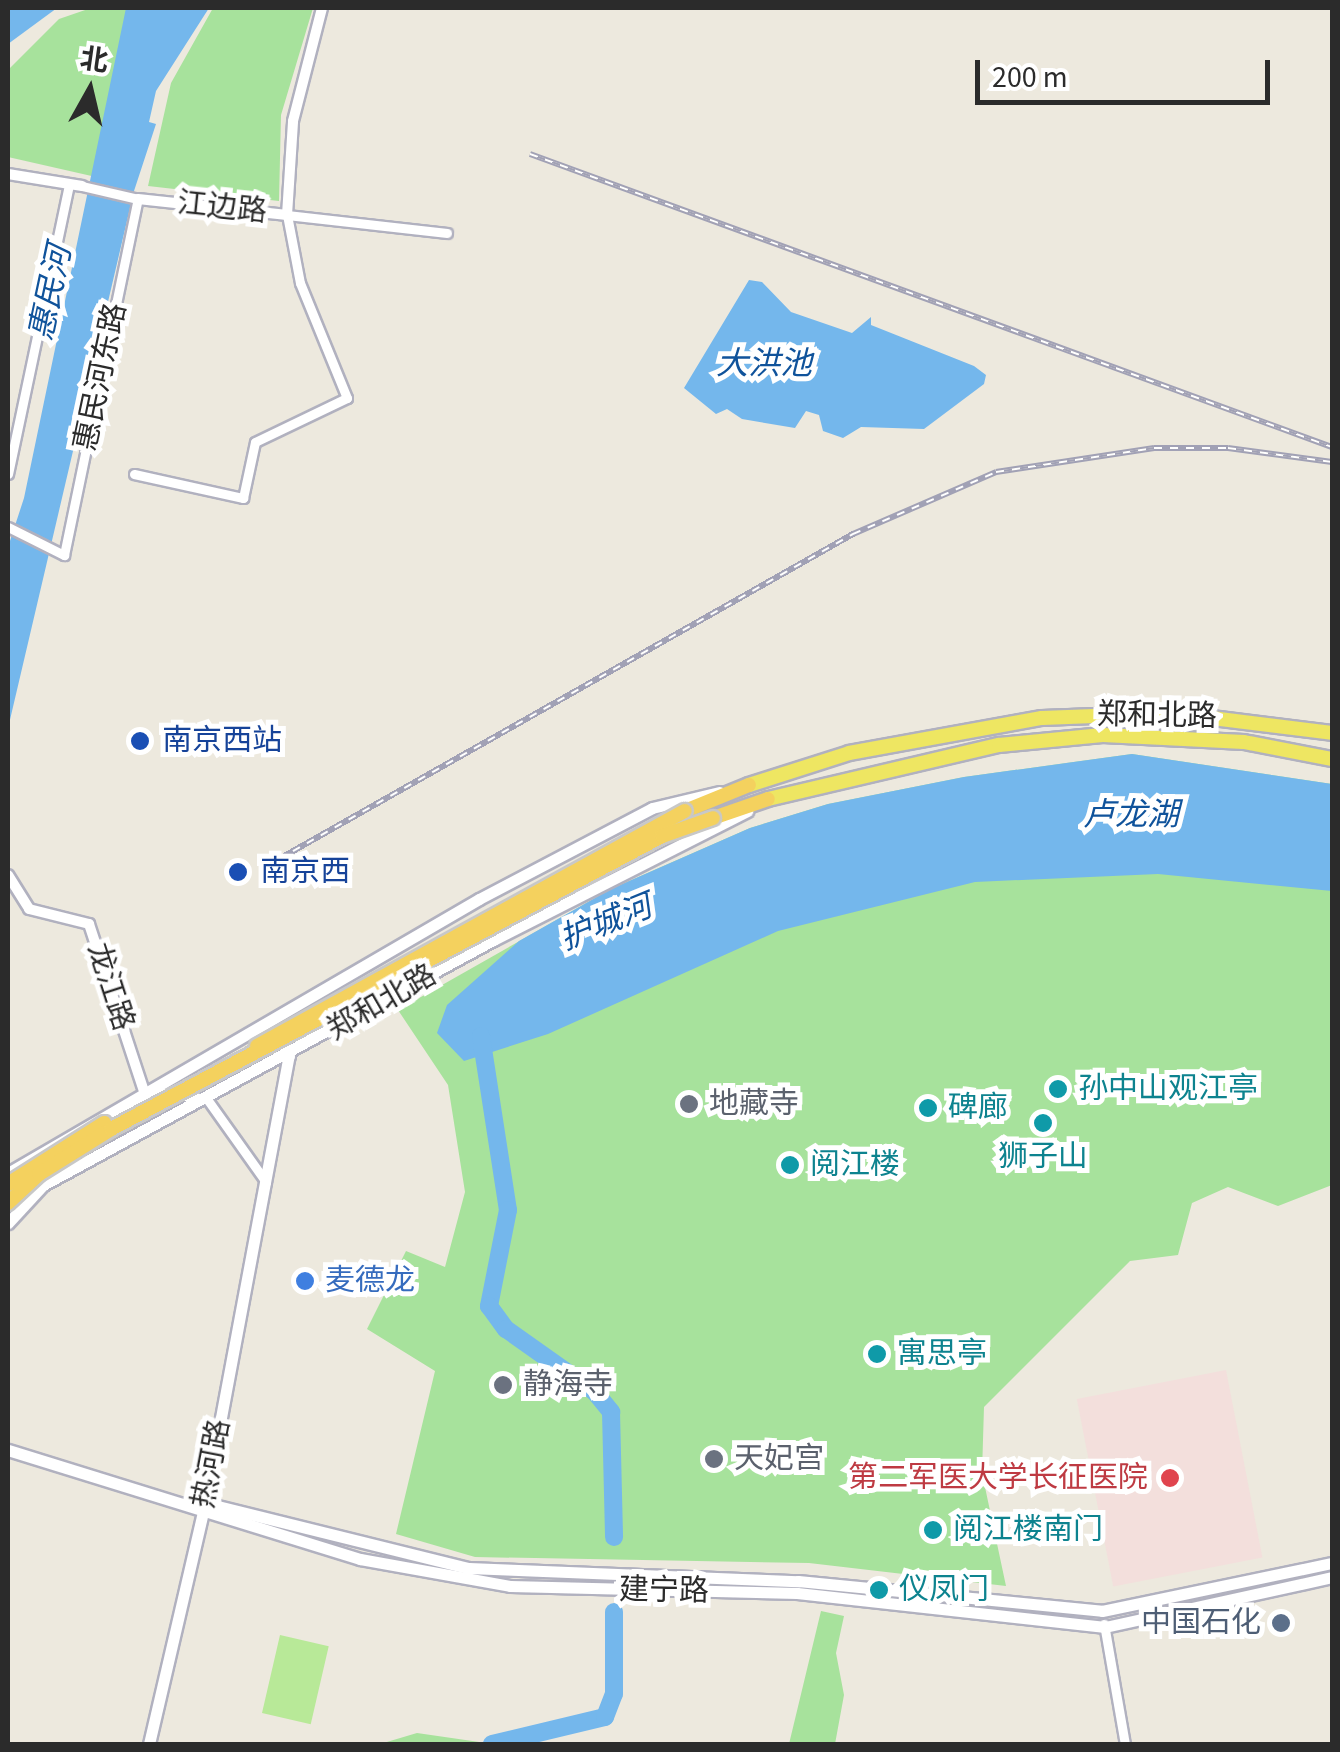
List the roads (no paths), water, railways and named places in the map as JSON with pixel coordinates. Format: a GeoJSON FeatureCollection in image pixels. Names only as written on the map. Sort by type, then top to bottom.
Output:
{"type":"FeatureCollection","features":[{"type":"Feature","properties":{"kind":"highway","name":"郑和北路"},"geometry":{"type":"LineString","coordinates":[[8,1184],[62,1145],[259,1045],[686,811],[749,784]]}},
{"type":"Feature","properties":{"kind":"highway","name":"郑和北路"},"geometry":{"type":"LineString","coordinates":[[8,1203],[39,1174],[112,1129],[662,836],[768,799]]}},
{"type":"Feature","properties":{"kind":"main road","name":"郑和北路"},"geometry":{"type":"LineString","coordinates":[[8,1174],[144,1091],[272,1022],[479,899],[652,808],[849,753],[1042,718],[1172,713],[1332,732]]}},
{"type":"Feature","properties":{"kind":"main road","name":"郑和北路"},"geometry":{"type":"LineString","coordinates":[[8,1223],[43,1185],[290,1056],[493,940],[768,799],[1000,746],[1103,735],[1244,742],[1332,759]]}},
{"type":"Feature","properties":{"kind":"main road"},"geometry":{"type":"LineString","coordinates":[[272,1022],[290,1056]]}},
{"type":"Feature","properties":{"kind":"main road","name":"热河路"},"geometry":{"type":"LineString","coordinates":[[150,1744],[204,1508],[290,1056]]}},
{"type":"Feature","properties":{"kind":"main road","name":"建宁路"},"geometry":{"type":"LineString","coordinates":[[8,1450],[466,1581],[797,1593],[1105,1628],[1332,1578]]}},
{"type":"Feature","properties":{"kind":"main road","name":"建宁路"},"geometry":{"type":"LineString","coordinates":[[204,1508],[363,1546],[496,1571],[798,1580],[1102,1612],[1332,1563]]}},
{"type":"Feature","properties":{"kind":"street","name":"江边路"},"geometry":{"type":"LineString","coordinates":[[8,174],[138,198],[287,214],[293,120],[322,8]]}},
{"type":"Feature","properties":{"kind":"street"},"geometry":{"type":"LineString","coordinates":[[8,474],[68,184]]}},
{"type":"Feature","properties":{"kind":"street","name":"惠民河东路"},"geometry":{"type":"LineString","coordinates":[[8,527],[60,554],[138,198]]}},
{"type":"Feature","properties":{"kind":"street"},"geometry":{"type":"LineString","coordinates":[[134,474],[243,498],[256,442],[347,398],[300,283],[287,214],[447,233]]}},
{"type":"Feature","properties":{"kind":"street","name":"龙江路"},"geometry":{"type":"LineString","coordinates":[[8,876],[29,910],[89,924],[144,1091]]}},
{"type":"Feature","properties":{"kind":"street"},"geometry":{"type":"LineString","coordinates":[[144,1091],[207,1098],[266,1182]]}},
{"type":"Feature","properties":{"kind":"street"},"geometry":{"type":"LineString","coordinates":[[1102,1612],[1124,1744]]}},
{"type":"Feature","properties":{"kind":"water"},"geometry":{"type":"Polygon","coordinates":[[[8,8],[57,8],[8,44],[8,8]]]}},
{"type":"Feature","properties":{"kind":"water"},"geometry":{"type":"Polygon","coordinates":[[[126,8],[209,8],[156,91],[149,122],[156,124],[134,191],[9,724],[8,547],[24,498],[126,8]]]}},
{"type":"Feature","properties":{"kind":"water","name":"大洪池"},"geometry":{"type":"Polygon","coordinates":[[[749,280],[762,282],[791,312],[852,333],[871,317],[871,325],[974,366],[986,375],[984,384],[924,429],[861,427],[843,438],[823,431],[819,415],[806,411],[795,428],[742,419],[727,409],[716,414],[684,388],[749,280]]]}},
{"type":"Feature","properties":{"kind":"water","name":"卢龙湖"},"geometry":{"type":"Polygon","coordinates":[[[1132,754],[1332,784],[1332,891],[1158,874],[975,882],[778,931],[548,1034],[464,1061],[437,1033],[447,1005],[519,941],[611,889],[750,828],[828,804],[964,777],[1132,754]]]}},
{"type":"Feature","properties":{"kind":"waterway","name":"护城河"},"geometry":{"type":"LineString","coordinates":[[481,1036],[508,1210],[489,1306],[506,1329],[595,1392],[611,1412],[614,1537]]}},
{"type":"Feature","properties":{"kind":"waterway"},"geometry":{"type":"LineString","coordinates":[[492,1744],[605,1717],[614,1694],[614,1612]]}},
{"type":"Feature","properties":{"kind":"railway"},"geometry":{"type":"LineString","coordinates":[[530,154],[1332,447]]}},
{"type":"Feature","properties":{"kind":"railway"},"geometry":{"type":"LineString","coordinates":[[279,859],[853,534],[996,472],[1154,448],[1228,448],[1332,462]]}},
{"type":"Feature","properties":{"kind":"place","name":"南京西站"},"geometry":{"type":"Point","coordinates":[140,741]}},
{"type":"Feature","properties":{"kind":"place","name":"南京西"},"geometry":{"type":"Point","coordinates":[238,872]}},
{"type":"Feature","properties":{"kind":"place","name":"孙中山观江亭"},"geometry":{"type":"Point","coordinates":[1058,1089]}},
{"type":"Feature","properties":{"kind":"place","name":"地藏寺"},"geometry":{"type":"Point","coordinates":[689,1104]}},
{"type":"Feature","properties":{"kind":"place","name":"碑廊"},"geometry":{"type":"Point","coordinates":[928,1108]}},
{"type":"Feature","properties":{"kind":"place","name":"狮子山"},"geometry":{"type":"Point","coordinates":[1043,1123]}},
{"type":"Feature","properties":{"kind":"place","name":"阅江楼"},"geometry":{"type":"Point","coordinates":[790,1165]}},
{"type":"Feature","properties":{"kind":"place","name":"麦德龙"},"geometry":{"type":"Point","coordinates":[305,1281]}},
{"type":"Feature","properties":{"kind":"place","name":"寓思亭"},"geometry":{"type":"Point","coordinates":[877,1354]}},
{"type":"Feature","properties":{"kind":"place","name":"静海寺"},"geometry":{"type":"Point","coordinates":[503,1385]}},
{"type":"Feature","properties":{"kind":"place","name":"天妃宫"},"geometry":{"type":"Point","coordinates":[714,1459]}},
{"type":"Feature","properties":{"kind":"place","name":"第二军医大学长征医院"},"geometry":{"type":"Point","coordinates":[1170,1478]}},
{"type":"Feature","properties":{"kind":"place","name":"阅江楼南门"},"geometry":{"type":"Point","coordinates":[933,1530]}},
{"type":"Feature","properties":{"kind":"place","name":"仪凤门"},"geometry":{"type":"Point","coordinates":[879,1590]}},
{"type":"Feature","properties":{"kind":"place","name":"中国石化"},"geometry":{"type":"Point","coordinates":[1281,1623]}},
{"type":"Feature","properties":{"kind":"water label","name":"惠民河"},"geometry":{"type":"Point","coordinates":[51,293]}}]}
